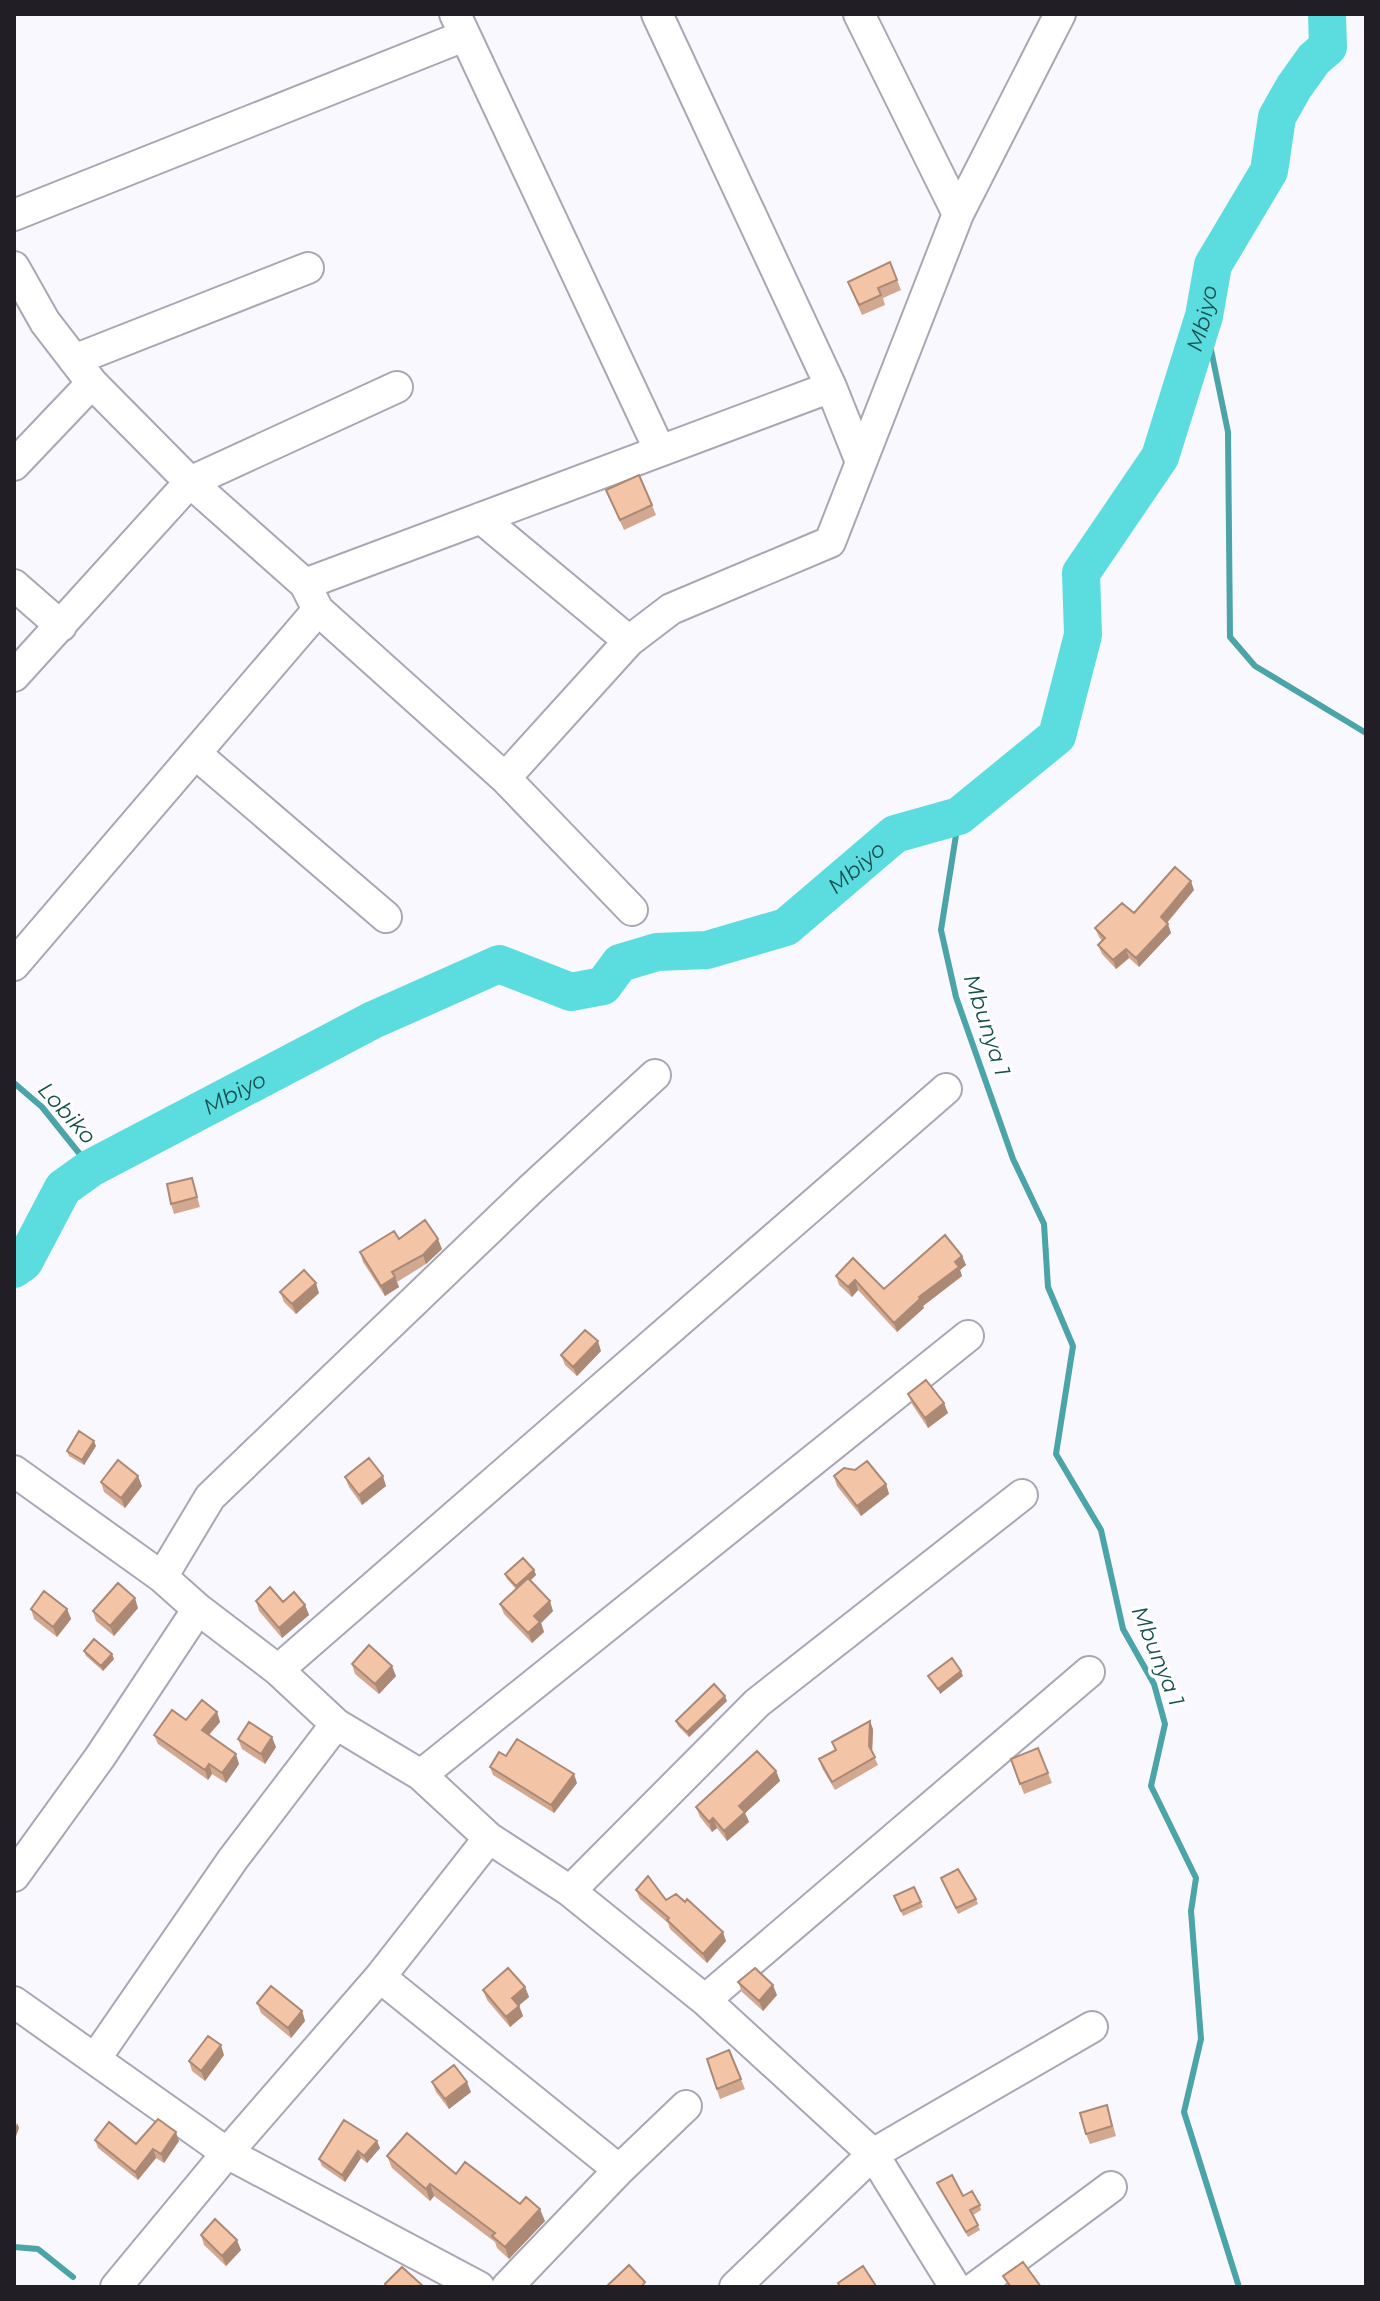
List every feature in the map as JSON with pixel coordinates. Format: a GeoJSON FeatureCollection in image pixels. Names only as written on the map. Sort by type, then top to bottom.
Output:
{"type":"FeatureCollection","features":[{"type":"Feature","properties":{"kind":"street"},"geometry":{"type":"LineString","coordinates":[[657,14],[831,387],[861,462]]}},
{"type":"Feature","properties":{"kind":"street"},"geometry":{"type":"LineString","coordinates":[[859,14],[958,214]]}},
{"type":"Feature","properties":{"kind":"street"},"geometry":{"type":"LineString","coordinates":[[505,778],[629,641],[671,609],[830,542],[958,214],[1058,15]]}},
{"type":"Feature","properties":{"kind":"street"},"geometry":{"type":"LineString","coordinates":[[14,215],[460,25],[660,451]]}},
{"type":"Feature","properties":{"kind":"street"},"geometry":{"type":"LineString","coordinates":[[14,267],[45,322],[83,372],[190,482],[505,778],[632,910]]}},
{"type":"Feature","properties":{"kind":"street"},"geometry":{"type":"LineString","coordinates":[[14,465],[83,372],[308,268]]}},
{"type":"Feature","properties":{"kind":"street"},"geometry":{"type":"LineString","coordinates":[[14,676],[190,482],[397,387]]}},
{"type":"Feature","properties":{"kind":"street"},"geometry":{"type":"LineString","coordinates":[[14,965],[196,754],[311,597],[481,518],[831,387]]}},
{"type":"Feature","properties":{"kind":"street"},"geometry":{"type":"LineString","coordinates":[[481,518],[629,641]]}},
{"type":"Feature","properties":{"kind":"street"},"geometry":{"type":"LineString","coordinates":[[14,585],[61,626]]}},
{"type":"Feature","properties":{"kind":"street"},"geometry":{"type":"LineString","coordinates":[[196,754],[386,917]]}},
{"type":"Feature","properties":{"kind":"street"},"geometry":{"type":"LineString","coordinates":[[162,1577],[210,1497],[532,1188],[655,1075]]}},
{"type":"Feature","properties":{"kind":"street"},"geometry":{"type":"LineString","coordinates":[[278,1670],[946,1089]]}},
{"type":"Feature","properties":{"kind":"street"},"geometry":{"type":"LineString","coordinates":[[421,1775],[968,1336]]}},
{"type":"Feature","properties":{"kind":"street"},"geometry":{"type":"LineString","coordinates":[[14,1471],[162,1577],[198,1609],[278,1670],[336,1724],[421,1775],[489,1838],[570,1891],[705,2000],[873,2154],[955,2287]]}},
{"type":"Feature","properties":{"kind":"street"},"geometry":{"type":"LineString","coordinates":[[570,1891],[757,1703],[1022,1495]]}},
{"type":"Feature","properties":{"kind":"street"},"geometry":{"type":"LineString","coordinates":[[14,1876],[100,1757],[198,1609]]}},
{"type":"Feature","properties":{"kind":"street"},"geometry":{"type":"LineString","coordinates":[[705,2000],[1089,1672]]}},
{"type":"Feature","properties":{"kind":"street"},"geometry":{"type":"LineString","coordinates":[[95,2059],[233,1859],[336,1724]]}},
{"type":"Feature","properties":{"kind":"street"},"geometry":{"type":"LineString","coordinates":[[116,2287],[380,1977],[489,1838]]}},
{"type":"Feature","properties":{"kind":"street"},"geometry":{"type":"LineString","coordinates":[[380,1977],[619,2170]]}},
{"type":"Feature","properties":{"kind":"street"},"geometry":{"type":"LineString","coordinates":[[14,2002],[227,2153],[479,2287]]}},
{"type":"Feature","properties":{"kind":"street"},"geometry":{"type":"LineString","coordinates":[[742,2285],[873,2154],[1092,2027]]}},
{"type":"Feature","properties":{"kind":"street"},"geometry":{"type":"LineString","coordinates":[[507,2287],[619,2170],[686,2106]]}},
{"type":"Feature","properties":{"kind":"street"},"geometry":{"type":"LineString","coordinates":[[976,2287],[1111,2187]]}},
{"type":"Feature","properties":{"kind":"building"},"geometry":{"type":"Polygon","coordinates":[[[890,262],[897,280],[878,288],[881,295],[859,305],[848,282],[890,262]]]}},
{"type":"Feature","properties":{"kind":"building"},"geometry":{"type":"Polygon","coordinates":[[[639,475],[652,505],[620,520],[606,490],[639,475]]]}},
{"type":"Feature","properties":{"kind":"building"},"geometry":{"type":"Polygon","coordinates":[[[1175,867],[1191,881],[1161,917],[1168,924],[1136,958],[1126,949],[1113,960],[1098,945],[1105,938],[1095,928],[1122,903],[1134,913],[1175,867]]]}},
{"type":"Feature","properties":{"kind":"building"},"geometry":{"type":"Polygon","coordinates":[[[192,1178],[197,1197],[171,1204],[167,1184],[192,1178]]]}},
{"type":"Feature","properties":{"kind":"building"},"geometry":{"type":"Polygon","coordinates":[[[425,1220],[438,1239],[423,1255],[392,1272],[395,1277],[381,1286],[360,1252],[394,1231],[399,1239],[425,1220]]]}},
{"type":"Feature","properties":{"kind":"building"},"geometry":{"type":"Polygon","coordinates":[[[945,1235],[962,1256],[955,1262],[959,1267],[919,1297],[894,1323],[855,1280],[848,1287],[836,1276],[853,1258],[884,1289],[945,1235]]]}},
{"type":"Feature","properties":{"kind":"building"},"geometry":{"type":"Polygon","coordinates":[[[304,1270],[316,1283],[292,1304],[280,1292],[304,1270]]]}},
{"type":"Feature","properties":{"kind":"building"},"geometry":{"type":"Polygon","coordinates":[[[585,1330],[598,1341],[573,1367],[561,1355],[585,1330]]]}},
{"type":"Feature","properties":{"kind":"building"},"geometry":{"type":"Polygon","coordinates":[[[926,1380],[944,1403],[925,1418],[908,1394],[926,1380]]]}},
{"type":"Feature","properties":{"kind":"building"},"geometry":{"type":"Polygon","coordinates":[[[79,1431],[94,1441],[82,1460],[67,1451],[79,1431]]]}},
{"type":"Feature","properties":{"kind":"building"},"geometry":{"type":"Polygon","coordinates":[[[369,1458],[383,1476],[359,1495],[345,1477],[369,1458]]]}},
{"type":"Feature","properties":{"kind":"building"},"geometry":{"type":"Polygon","coordinates":[[[118,1460],[138,1476],[121,1498],[101,1482],[118,1460]]]}},
{"type":"Feature","properties":{"kind":"building"},"geometry":{"type":"Polygon","coordinates":[[[867,1461],[886,1484],[857,1506],[834,1476],[844,1468],[855,1470],[867,1461]]]}},
{"type":"Feature","properties":{"kind":"building"},"geometry":{"type":"Polygon","coordinates":[[[523,1558],[534,1570],[516,1586],[505,1574],[523,1558]]]}},
{"type":"Feature","properties":{"kind":"building"},"geometry":{"type":"Polygon","coordinates":[[[528,1578],[550,1601],[534,1616],[540,1622],[528,1633],[500,1604],[528,1578]]]}},
{"type":"Feature","properties":{"kind":"building"},"geometry":{"type":"Polygon","coordinates":[[[118,1583],[135,1598],[110,1626],[93,1611],[118,1583]]]}},
{"type":"Feature","properties":{"kind":"building"},"geometry":{"type":"Polygon","coordinates":[[[270,1587],[283,1602],[294,1592],[305,1605],[279,1628],[256,1601],[270,1587]]]}},
{"type":"Feature","properties":{"kind":"building"},"geometry":{"type":"Polygon","coordinates":[[[44,1591],[67,1609],[53,1627],[31,1609],[44,1591]]]}},
{"type":"Feature","properties":{"kind":"building"},"geometry":{"type":"Polygon","coordinates":[[[94,1639],[112,1654],[101,1666],[84,1651],[94,1639]]]}},
{"type":"Feature","properties":{"kind":"building"},"geometry":{"type":"Polygon","coordinates":[[[369,1645],[392,1666],[375,1684],[352,1664],[369,1645]]]}},
{"type":"Feature","properties":{"kind":"building"},"geometry":{"type":"Polygon","coordinates":[[[952,1658],[961,1671],[938,1689],[928,1676],[952,1658]]]}},
{"type":"Feature","properties":{"kind":"building"},"geometry":{"type":"Polygon","coordinates":[[[714,1684],[725,1696],[687,1732],[676,1721],[714,1684]]]}},
{"type":"Feature","properties":{"kind":"building"},"geometry":{"type":"Polygon","coordinates":[[[202,1700],[217,1712],[202,1730],[236,1754],[222,1773],[209,1764],[205,1770],[154,1735],[172,1710],[186,1720],[202,1700]]]}},
{"type":"Feature","properties":{"kind":"building"},"geometry":{"type":"Polygon","coordinates":[[[870,1721],[869,1746],[875,1757],[832,1782],[819,1759],[836,1750],[832,1742],[870,1721]]]}},
{"type":"Feature","properties":{"kind":"building"},"geometry":{"type":"Polygon","coordinates":[[[249,1722],[272,1737],[261,1754],[238,1739],[249,1722]]]}},
{"type":"Feature","properties":{"kind":"building"},"geometry":{"type":"Polygon","coordinates":[[[517,1739],[574,1774],[551,1805],[490,1767],[499,1752],[506,1756],[517,1739]]]}},
{"type":"Feature","properties":{"kind":"building"},"geometry":{"type":"Polygon","coordinates":[[[1038,1748],[1048,1773],[1020,1784],[1011,1759],[1038,1748]]]}},
{"type":"Feature","properties":{"kind":"building"},"geometry":{"type":"Polygon","coordinates":[[[757,1751],[776,1771],[739,1806],[745,1812],[724,1831],[713,1818],[709,1822],[696,1807],[757,1751]]]}},
{"type":"Feature","properties":{"kind":"building"},"geometry":{"type":"Polygon","coordinates":[[[958,1869],[976,1899],[956,1908],[941,1878],[958,1869]]]}},
{"type":"Feature","properties":{"kind":"building"},"geometry":{"type":"Polygon","coordinates":[[[648,1876],[666,1900],[676,1894],[685,1902],[687,1899],[723,1932],[703,1954],[667,1920],[669,1918],[636,1890],[648,1876]]]}},
{"type":"Feature","properties":{"kind":"building"},"geometry":{"type":"Polygon","coordinates":[[[914,1887],[921,1902],[901,1911],[894,1896],[914,1887]]]}},
{"type":"Feature","properties":{"kind":"building"},"geometry":{"type":"Polygon","coordinates":[[[508,1968],[525,1987],[512,1998],[519,2006],[506,2017],[483,1990],[508,1968]]]}},
{"type":"Feature","properties":{"kind":"building"},"geometry":{"type":"Polygon","coordinates":[[[755,1968],[773,1985],[759,2001],[738,1982],[755,1968]]]}},
{"type":"Feature","properties":{"kind":"building"},"geometry":{"type":"Polygon","coordinates":[[[271,1986],[302,2011],[288,2028],[257,2003],[271,1986]]]}},
{"type":"Feature","properties":{"kind":"building"},"geometry":{"type":"Polygon","coordinates":[[[208,2036],[221,2045],[201,2071],[189,2061],[208,2036]]]}},
{"type":"Feature","properties":{"kind":"building"},"geometry":{"type":"Polygon","coordinates":[[[729,2050],[741,2079],[717,2089],[707,2059],[729,2050]]]}},
{"type":"Feature","properties":{"kind":"building"},"geometry":{"type":"Polygon","coordinates":[[[454,2065],[467,2082],[445,2099],[432,2082],[454,2065]]]}},
{"type":"Feature","properties":{"kind":"building"},"geometry":{"type":"Polygon","coordinates":[[[1107,2105],[1112,2126],[1086,2134],[1080,2113],[1107,2105]]]}},
{"type":"Feature","properties":{"kind":"building"},"geometry":{"type":"Polygon","coordinates":[[[158,2119],[176,2132],[161,2154],[153,2149],[135,2172],[95,2140],[109,2122],[136,2144],[158,2119]]]}},
{"type":"Feature","properties":{"kind":"building"},"geometry":{"type":"Polygon","coordinates":[[[344,2120],[377,2141],[364,2156],[358,2151],[342,2175],[319,2159],[344,2120]]]}},
{"type":"Feature","properties":{"kind":"building"},"geometry":{"type":"Polygon","coordinates":[[[407,2133],[456,2174],[465,2162],[520,2204],[526,2197],[540,2209],[505,2247],[492,2236],[495,2233],[430,2184],[426,2189],[387,2156],[407,2133]]]}},
{"type":"Feature","properties":{"kind":"building"},"geometry":{"type":"Polygon","coordinates":[[[952,2175],[963,2196],[972,2191],[980,2205],[970,2210],[978,2225],[966,2232],[937,2183],[952,2175]]]}},
{"type":"Feature","properties":{"kind":"building"},"geometry":{"type":"Polygon","coordinates":[[[215,2219],[237,2240],[222,2256],[201,2235],[215,2219]]]}},
{"type":"Feature","properties":{"kind":"building"},"geometry":{"type":"Polygon","coordinates":[[[1023,2262],[1041,2287],[1011,2287],[1003,2276],[1023,2262]]]}},
{"type":"Feature","properties":{"kind":"building"},"geometry":{"type":"Polygon","coordinates":[[[629,2265],[645,2282],[641,2287],[606,2287],[629,2265]]]}},
{"type":"Feature","properties":{"kind":"building"},"geometry":{"type":"Polygon","coordinates":[[[863,2266],[876,2286],[840,2287],[838,2283],[863,2266]]]}},
{"type":"Feature","properties":{"kind":"building"},"geometry":{"type":"Polygon","coordinates":[[[402,2267],[424,2287],[387,2287],[385,2284],[402,2267]]]}},
{"type":"Feature","properties":{"kind":"waterway","name":"Mbiyo"},"geometry":{"type":"LineString","coordinates":[[14,1269],[24,1262],[63,1188],[91,1168],[373,1020],[499,964],[571,992],[603,986],[620,963],[657,952],[707,950],[786,927],[895,834],[959,816],[1057,736],[1083,635],[1081,573],[1160,457],[1204,316],[1213,265],[1269,171],[1277,117],[1314,59],[1328,47],[1327,14]]}},
{"type":"Feature","properties":{"kind":"waterway"},"geometry":{"type":"LineString","coordinates":[[1204,316],[1228,432],[1230,637],[1255,666],[1366,733]]}},
{"type":"Feature","properties":{"kind":"waterway","name":"Mbunya 1"},"geometry":{"type":"LineString","coordinates":[[959,816],[941,930],[956,997],[1013,1159],[1044,1224],[1048,1287],[1073,1346],[1056,1454],[1101,1530],[1123,1629],[1154,1684],[1165,1724],[1151,1786],[1196,1878],[1191,1911],[1201,2039],[1184,2112],[1239,2287]]}},
{"type":"Feature","properties":{"kind":"waterway","name":"Lobiko"},"geometry":{"type":"LineString","coordinates":[[14,1083],[42,1107],[91,1168]]}},
{"type":"Feature","properties":{"kind":"waterway"},"geometry":{"type":"LineString","coordinates":[[14,2247],[38,2249],[73,2277]]}}]}
